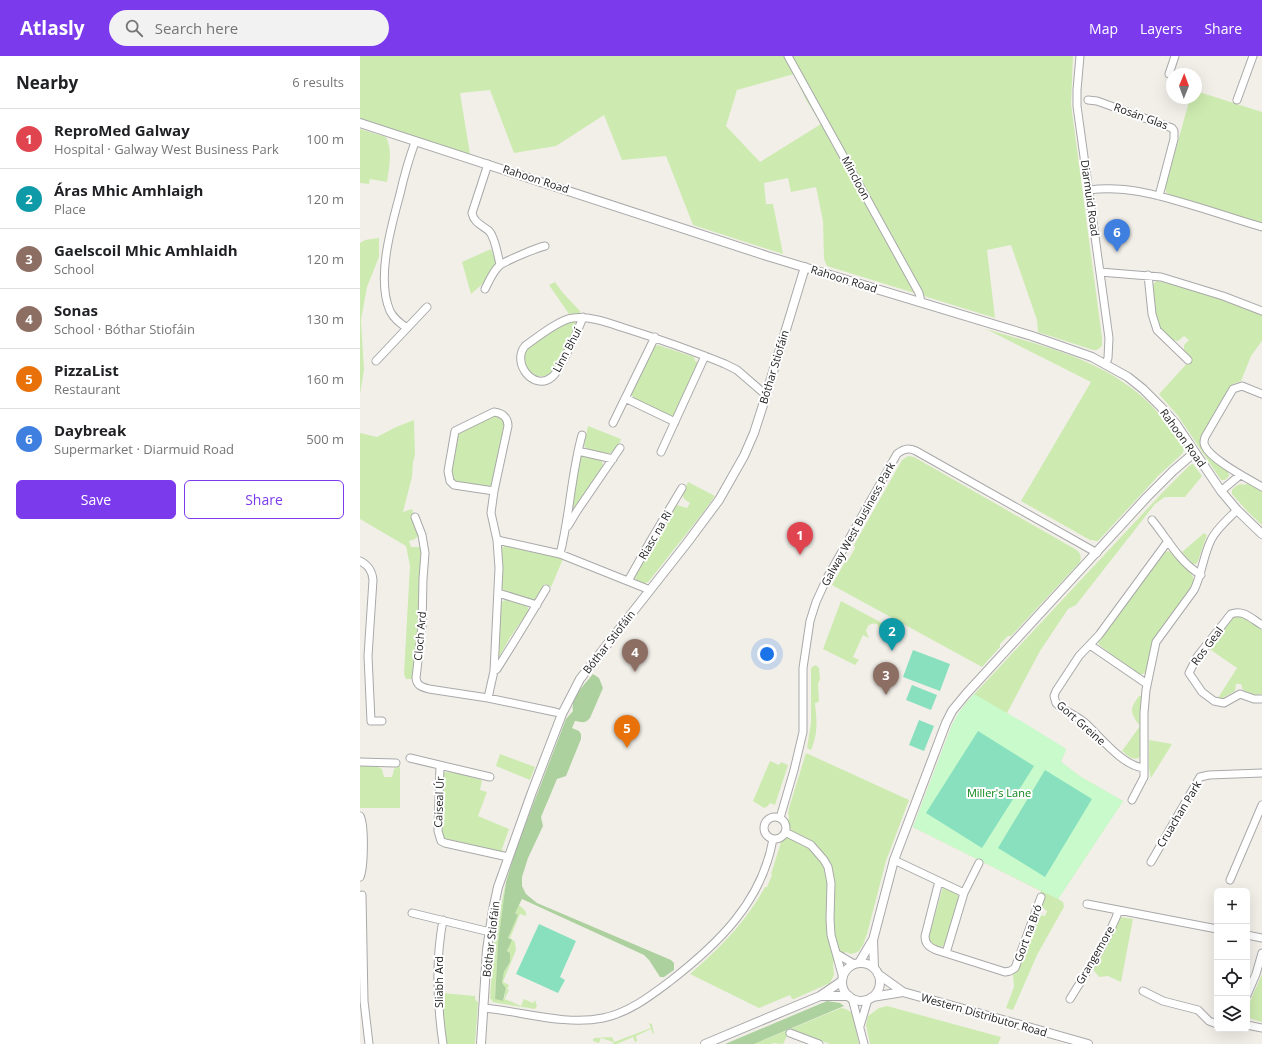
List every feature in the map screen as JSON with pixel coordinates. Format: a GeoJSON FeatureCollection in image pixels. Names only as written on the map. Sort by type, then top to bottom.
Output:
{"type":"FeatureCollection","features":[{"type":"Feature","properties":{"kind":"street","name":"Mincloon"},"geometry":{"type":"LineString","coordinates":[[788,56],[919,293],[921,302]]}},
{"type":"Feature","properties":{"kind":"street","name":"Diarmuid Road"},"geometry":{"type":"LineString","coordinates":[[1080,56],[1077,106],[1109,338],[1108,358],[1106,363]]}},
{"type":"Feature","properties":{"kind":"street"},"geometry":{"type":"LineString","coordinates":[[1172,68],[1176,56]]}},
{"type":"Feature","properties":{"kind":"street"},"geometry":{"type":"LineString","coordinates":[[1237,100],[1253,56]]}},
{"type":"Feature","properties":{"kind":"street","name":"Rosán Glas"},"geometry":{"type":"LineString","coordinates":[[1088,100],[1097,100],[1172,128],[1174,139],[1159,196]]}},
{"type":"Feature","properties":{"kind":"street","name":"Rahoon Road"},"geometry":{"type":"LineString","coordinates":[[360,123],[768,256],[1077,351],[1106,363],[1128,377],[1156,401],[1176,424],[1221,491],[1237,510],[1262,534]]}},
{"type":"Feature","properties":{"kind":"street"},"geometry":{"type":"LineString","coordinates":[[407,328],[396,320],[391,313],[387,302],[385,285],[386,257],[392,222],[415,142]]}},
{"type":"Feature","properties":{"kind":"street"},"geometry":{"type":"LineString","coordinates":[[488,164],[472,213],[473,218],[490,232],[500,265]]}},
{"type":"Feature","properties":{"kind":"street"},"geometry":{"type":"LineString","coordinates":[[1089,190],[1120,188],[1159,196],[1262,227]]}},
{"type":"Feature","properties":{"kind":"street"},"geometry":{"type":"LineString","coordinates":[[485,289],[490,277],[500,265],[545,246]]}},
{"type":"Feature","properties":{"kind":"street","name":"Bóthar Stiofáin"},"geometry":{"type":"LineString","coordinates":[[481,1044],[490,932],[498,887],[562,714],[580,679],[719,500],[744,456],[766,395],[805,267]]}},
{"type":"Feature","properties":{"kind":"street"},"geometry":{"type":"LineString","coordinates":[[1100,272],[1148,275],[1173,280],[1223,296],[1262,311]]}},
{"type":"Feature","properties":{"kind":"street"},"geometry":{"type":"LineString","coordinates":[[1148,275],[1152,314],[1157,330],[1188,360]]}},
{"type":"Feature","properties":{"kind":"street"},"geometry":{"type":"LineString","coordinates":[[376,361],[427,307]]}},
{"type":"Feature","properties":{"kind":"street","name":"Linn Bhuí"},"geometry":{"type":"LineString","coordinates":[[583,318],[558,370],[552,378],[537,380],[527,375],[523,369],[521,361],[522,352],[525,346],[561,322],[572,318],[583,318],[602,321],[655,337],[705,356],[737,370],[766,395]]}},
{"type":"Feature","properties":{"kind":"street"},"geometry":{"type":"LineString","coordinates":[[613,423],[655,337]]}},
{"type":"Feature","properties":{"kind":"street"},"geometry":{"type":"LineString","coordinates":[[661,452],[705,356]]}},
{"type":"Feature","properties":{"kind":"street"},"geometry":{"type":"LineString","coordinates":[[1262,394],[1242,386],[1233,389],[1204,440],[1204,446],[1210,452],[1240,475],[1262,487]]}},
{"type":"Feature","properties":{"kind":"street"},"geometry":{"type":"LineString","coordinates":[[624,398],[675,422]]}},
{"type":"Feature","properties":{"kind":"street"},"geometry":{"type":"LineString","coordinates":[[488,698],[494,672],[498,593],[497,540],[491,513],[494,491],[508,426],[507,420],[504,416],[494,412],[455,431],[448,474],[450,482],[454,485],[494,491]]}},
{"type":"Feature","properties":{"kind":"street"},"geometry":{"type":"LineString","coordinates":[[560,554],[566,531],[578,451],[582,435]]}},
{"type":"Feature","properties":{"kind":"street"},"geometry":{"type":"LineString","coordinates":[[566,531],[620,448]]}},
{"type":"Feature","properties":{"kind":"street","name":"Galway West Business Park"},"geometry":{"type":"LineString","coordinates":[[780,818],[803,732],[803,668],[810,621],[816,602],[827,578],[897,454],[906,449],[912,449],[1096,553]]}},
{"type":"Feature","properties":{"kind":"street"},"geometry":{"type":"LineString","coordinates":[[578,451],[613,459]]}},
{"type":"Feature","properties":{"kind":"street"},"geometry":{"type":"LineString","coordinates":[[820,996],[850,997],[862,1000],[870,998],[876,993],[879,987],[880,979],[876,971],[873,940],[894,860],[946,722],[952,711],[971,688],[1096,553],[1173,471],[1195,452]]}},
{"type":"Feature","properties":{"kind":"street"},"geometry":{"type":"LineString","coordinates":[[1221,491],[1240,475]]}},
{"type":"Feature","properties":{"kind":"street","name":"Riasc na Ri"},"geometry":{"type":"LineString","coordinates":[[628,581],[682,488]]}},
{"type":"Feature","properties":{"kind":"street"},"geometry":{"type":"LineString","coordinates":[[1132,800],[1142,782],[1144,768],[1144,714],[1147,684],[1156,642],[1194,590],[1201,574],[1211,540],[1237,510]]}},
{"type":"Feature","properties":{"kind":"street","name":"Cloch Ard"},"geometry":{"type":"LineString","coordinates":[[415,517],[422,535],[425,553],[422,626],[416,676],[418,683],[421,687],[429,689],[488,698],[562,714]]}},
{"type":"Feature","properties":{"kind":"street"},"geometry":{"type":"LineString","coordinates":[[1152,520],[1189,567],[1201,574]]}},
{"type":"Feature","properties":{"kind":"street"},"geometry":{"type":"LineString","coordinates":[[497,540],[560,554],[650,590]]}},
{"type":"Feature","properties":{"kind":"street","name":"Gort Greine"},"geometry":{"type":"LineString","coordinates":[[1144,768],[1131,764],[1101,741],[1082,721],[1058,705],[1054,701],[1054,696],[1056,690],[1079,656],[1090,645],[1168,541]]}},
{"type":"Feature","properties":{"kind":"street"},"geometry":{"type":"LineString","coordinates":[[360,561],[368,566],[373,580],[368,656],[371,721],[382,722]]}},
{"type":"Feature","properties":{"kind":"street"},"geometry":{"type":"LineString","coordinates":[[494,672],[546,589]]}},
{"type":"Feature","properties":{"kind":"street"},"geometry":{"type":"LineString","coordinates":[[498,593],[537,605]]}},
{"type":"Feature","properties":{"kind":"street","name":"Ros Geal"},"geometry":{"type":"LineString","coordinates":[[1262,625],[1243,613],[1237,612],[1231,614],[1197,657],[1189,673],[1202,692],[1216,702],[1226,702],[1240,694],[1254,699],[1262,698]]}},
{"type":"Feature","properties":{"kind":"street"},"geometry":{"type":"LineString","coordinates":[[1090,645],[1147,684]]}},
{"type":"Feature","properties":{"kind":"street","name":"Caiseal Úr"},"geometry":{"type":"LineString","coordinates":[[410,758],[490,777]]}},
{"type":"Feature","properties":{"kind":"street"},"geometry":{"type":"LineString","coordinates":[[360,762],[396,763]]}},
{"type":"Feature","properties":{"kind":"street","name":"Caiseal Úr"},"geometry":{"type":"LineString","coordinates":[[440,766],[438,834],[441,841],[508,857]]}},
{"type":"Feature","properties":{"kind":"street","name":"Cruachan Park"},"geometry":{"type":"LineString","coordinates":[[1151,862],[1200,777],[1209,775],[1262,773]]}},
{"type":"Feature","properties":{"kind":"street"},"geometry":{"type":"LineString","coordinates":[[1230,880],[1262,805]]}},
{"type":"Feature","properties":{"kind":"street"},"geometry":{"type":"LineString","coordinates":[[360,816],[363,825],[362,866],[360,877]]}},
{"type":"Feature","properties":{"kind":"street"},"geometry":{"type":"LineString","coordinates":[[771,818],[780,818],[785,824],[785,832],[782,837],[773,839],[770,838],[765,832],[764,825],[771,818]]}},
{"type":"Feature","properties":{"kind":"street"},"geometry":{"type":"LineString","coordinates":[[785,832],[812,845],[828,867],[831,883],[830,919],[832,935],[843,987],[850,997],[860,1026],[864,1044]]}},
{"type":"Feature","properties":{"kind":"street"},"geometry":{"type":"LineString","coordinates":[[483,1008],[580,1020],[609,1016],[635,1006],[686,968],[715,943],[730,927],[751,899],[760,883],[773,839]]}},
{"type":"Feature","properties":{"kind":"street"},"geometry":{"type":"LineString","coordinates":[[894,860],[964,893]]}},
{"type":"Feature","properties":{"kind":"street"},"geometry":{"type":"LineString","coordinates":[[946,953],[964,893],[979,863]]}},
{"type":"Feature","properties":{"kind":"street","name":"Gort na Bró"},"geometry":{"type":"LineString","coordinates":[[939,881],[925,938],[926,943],[930,947],[946,953],[1005,972],[1012,970],[1016,965],[1041,898]]}},
{"type":"Feature","properties":{"kind":"street"},"geometry":{"type":"LineString","coordinates":[[362,895],[362,1001],[369,1044]]}},
{"type":"Feature","properties":{"kind":"street","name":"Grangemore"},"geometry":{"type":"LineString","coordinates":[[1087,904],[1214,928]]}},
{"type":"Feature","properties":{"kind":"street","name":"Grangemore"},"geometry":{"type":"LineString","coordinates":[[1070,999],[1116,920],[1119,910]]}},
{"type":"Feature","properties":{"kind":"street"},"geometry":{"type":"LineString","coordinates":[[412,913],[490,932]]}},
{"type":"Feature","properties":{"kind":"street","name":"Sliabh Ard"},"geometry":{"type":"LineString","coordinates":[[443,920],[439,955],[438,993],[443,1044]]}},
{"type":"Feature","properties":{"kind":"street"},"geometry":{"type":"LineString","coordinates":[[1250,936],[1262,938]]}},
{"type":"Feature","properties":{"kind":"street"},"geometry":{"type":"LineString","coordinates":[[705,1044],[820,996],[842,979],[846,971],[856,964],[873,940]]}},
{"type":"Feature","properties":{"kind":"street"},"geometry":{"type":"LineString","coordinates":[[1250,988],[1262,953]]}},
{"type":"Feature","properties":{"kind":"street"},"geometry":{"type":"LineString","coordinates":[[837,954],[856,964],[869,965],[876,971]]}},
{"type":"Feature","properties":{"kind":"street","name":"Western Distributor Road"},"geometry":{"type":"LineString","coordinates":[[876,971],[903,992],[1088,1044]]}},
{"type":"Feature","properties":{"kind":"street"},"geometry":{"type":"LineString","coordinates":[[1143,991],[1163,1001],[1198,1010],[1209,1021],[1214,1023]]}},
{"type":"Feature","properties":{"kind":"street","name":"Western Distributor Road"},"geometry":{"type":"LineString","coordinates":[[870,998],[903,992]]}},
{"type":"Feature","properties":{"kind":"street"},"geometry":{"type":"LineString","coordinates":[[860,1026],[870,998]]}},
{"type":"Feature","properties":{"kind":"street"},"geometry":{"type":"LineString","coordinates":[[1250,1026],[1262,1028]]}},
{"type":"Feature","properties":{"kind":"street"},"geometry":{"type":"LineString","coordinates":[[790,1033],[811,1043],[819,1044]]}},
{"type":"Feature","properties":{"kind":"green space"},"geometry":{"type":"Polygon","coordinates":[[[360,56],[1073,56],[1071,104],[1102,346],[1097,350],[1093,350],[1038,332],[1037,320],[1011,245],[987,250],[995,318],[827,266],[824,259],[823,221],[816,187],[791,192],[788,178],[764,183],[766,204],[773,204],[783,254],[693,225],[666,156],[622,160],[604,115],[556,146],[514,153],[490,90],[460,93],[470,154],[360,119],[360,56]],[[794,74],[737,90],[726,126],[760,162],[821,124],[806,100],[794,74]]]}},
{"type":"Feature","properties":{"kind":"green space"},"geometry":{"type":"Polygon","coordinates":[[[1202,93],[1262,112],[1262,224],[1169,195],[1165,188],[1188,104],[1202,104],[1202,93]]]}},
{"type":"Feature","properties":{"kind":"green space"},"geometry":{"type":"Polygon","coordinates":[[[360,129],[386,137],[390,154],[387,182],[370,179],[369,184],[360,183],[360,129]]]}},
{"type":"Feature","properties":{"kind":"green space"},"geometry":{"type":"Polygon","coordinates":[[[379,238],[379,257],[367,287],[361,320],[364,370],[360,394],[360,243],[365,240],[379,238]]]}},
{"type":"Feature","properties":{"kind":"green space"},"geometry":{"type":"Polygon","coordinates":[[[491,249],[496,265],[495,268],[486,281],[471,294],[462,262],[491,249]]]}},
{"type":"Feature","properties":{"kind":"green space"},"geometry":{"type":"Polygon","coordinates":[[[1157,281],[1214,297],[1262,314],[1262,341],[1251,356],[1241,381],[1233,384],[1215,413],[1201,447],[1210,458],[1228,471],[1229,476],[1225,480],[1221,480],[1178,416],[1159,394],[1192,358],[1184,350],[1184,345],[1189,340],[1184,336],[1178,341],[1172,340],[1160,328],[1157,322],[1152,287],[1157,281]]]}},
{"type":"Feature","properties":{"kind":"green space"},"geometry":{"type":"Polygon","coordinates":[[[555,282],[580,311],[580,313],[569,314],[549,285],[555,282]]]}},
{"type":"Feature","properties":{"kind":"green space"},"geometry":{"type":"Polygon","coordinates":[[[574,321],[576,323],[575,327],[551,374],[545,376],[533,375],[525,367],[524,356],[526,350],[554,329],[574,321]]]}},
{"type":"Feature","properties":{"kind":"green space"},"geometry":{"type":"Polygon","coordinates":[[[986,329],[1053,349],[1095,366],[1115,377],[1134,390],[1152,406],[1169,426],[1183,447],[1184,450],[1182,454],[1159,475],[1098,541],[1090,540],[1021,501],[1091,382],[986,329]]]}},
{"type":"Feature","properties":{"kind":"green space"},"geometry":{"type":"Polygon","coordinates":[[[658,345],[694,357],[695,361],[698,362],[676,414],[672,416],[649,408],[637,401],[631,394],[654,346],[658,345]]]}},
{"type":"Feature","properties":{"kind":"green space"},"geometry":{"type":"Polygon","coordinates":[[[494,415],[502,419],[505,427],[492,485],[488,487],[451,479],[450,475],[458,432],[494,415]]]}},
{"type":"Feature","properties":{"kind":"green space"},"geometry":{"type":"Polygon","coordinates":[[[414,420],[415,455],[412,477],[403,512],[412,509],[412,518],[418,534],[415,539],[409,541],[411,547],[420,547],[422,550],[419,621],[412,679],[406,679],[404,674],[410,566],[406,546],[360,519],[360,433],[377,437],[414,420]]]}},
{"type":"Feature","properties":{"kind":"green space"},"geometry":{"type":"Polygon","coordinates":[[[588,426],[621,439],[615,451],[605,453],[586,448],[584,445],[588,426]]]}},
{"type":"Feature","properties":{"kind":"green space"},"geometry":{"type":"Polygon","coordinates":[[[583,455],[601,459],[603,468],[575,511],[572,510],[578,462],[583,455]]]}},
{"type":"Feature","properties":{"kind":"green space"},"geometry":{"type":"Polygon","coordinates":[[[908,456],[914,457],[1075,549],[1080,554],[1080,562],[1011,636],[1008,636],[1000,644],[1000,647],[982,667],[832,585],[846,560],[849,559],[855,548],[854,545],[902,460],[908,456]]]}},
{"type":"Feature","properties":{"kind":"green space","name":"Miller's Lane"},"geometry":{"type":"Polygon","coordinates":[[[1193,464],[1202,476],[1185,497],[1165,497],[1155,504],[1076,605],[1068,609],[1040,651],[1007,713],[1066,749],[1061,762],[1081,777],[1123,801],[1058,899],[1063,902],[1064,907],[1037,955],[1013,1010],[1006,1008],[1014,987],[1013,975],[1019,967],[1037,916],[1045,916],[1047,911],[1043,908],[1042,904],[1045,897],[1040,893],[1041,891],[913,827],[952,725],[965,704],[1162,493],[1190,465],[1193,464]]]}},
{"type":"Feature","properties":{"kind":"green space"},"geometry":{"type":"Polygon","coordinates":[[[688,482],[715,496],[649,581],[645,584],[636,580],[635,577],[639,569],[675,507],[677,505],[687,508],[690,503],[686,501],[683,496],[683,492],[688,482]]]}},
{"type":"Feature","properties":{"kind":"green space"},"geometry":{"type":"Polygon","coordinates":[[[1247,483],[1262,491],[1262,525],[1232,494],[1232,490],[1236,486],[1241,484],[1245,485],[1247,483]]]}},
{"type":"Feature","properties":{"kind":"green space"},"geometry":{"type":"Polygon","coordinates":[[[1204,533],[1207,535],[1198,561],[1196,564],[1193,564],[1182,552],[1204,533]]]}},
{"type":"Feature","properties":{"kind":"green space"},"geometry":{"type":"Polygon","coordinates":[[[505,545],[563,559],[551,587],[545,584],[534,600],[504,591],[501,588],[502,548],[505,545]]]}},
{"type":"Feature","properties":{"kind":"green space"},"geometry":{"type":"Polygon","coordinates":[[[1168,551],[1178,559],[1189,572],[1193,577],[1194,582],[1155,638],[1150,652],[1146,672],[1143,674],[1138,674],[1099,645],[1098,640],[1162,554],[1168,551]]]}},
{"type":"Feature","properties":{"kind":"green space"},"geometry":{"type":"Polygon","coordinates":[[[508,599],[526,605],[529,610],[509,639],[500,656],[498,656],[500,607],[501,602],[508,599]]]}},
{"type":"Feature","properties":{"kind":"green space"},"geometry":{"type":"Polygon","coordinates":[[[841,601],[882,623],[879,629],[878,625],[876,624],[868,626],[866,631],[869,638],[863,635],[853,657],[859,660],[855,665],[823,649],[841,601]]]}},
{"type":"Feature","properties":{"kind":"green space"},"geometry":{"type":"Polygon","coordinates":[[[1235,616],[1241,616],[1262,630],[1262,694],[1254,695],[1243,690],[1241,684],[1236,684],[1235,691],[1221,699],[1218,698],[1237,668],[1208,648],[1235,616]]]}},
{"type":"Feature","properties":{"kind":"green space"},"geometry":{"type":"Polygon","coordinates":[[[913,650],[950,664],[940,691],[903,677],[913,650]]]}},
{"type":"Feature","properties":{"kind":"green space"},"geometry":{"type":"Polygon","coordinates":[[[816,665],[819,668],[820,679],[818,684],[819,702],[815,703],[816,727],[815,738],[811,750],[807,748],[811,723],[811,669],[816,665]]]}},
{"type":"Feature","properties":{"kind":"green space"},"geometry":{"type":"Polygon","coordinates":[[[593,674],[599,678],[603,688],[590,718],[585,722],[575,721],[572,728],[579,731],[581,734],[581,739],[566,776],[557,779],[541,817],[543,826],[528,858],[522,877],[522,886],[526,894],[537,903],[671,960],[674,963],[674,970],[664,977],[660,977],[644,955],[522,899],[515,913],[518,915],[508,938],[512,940],[507,951],[510,953],[510,962],[504,972],[502,983],[506,988],[503,1001],[495,999],[498,942],[506,882],[516,849],[566,719],[573,711],[576,696],[593,674]]]}},
{"type":"Feature","properties":{"kind":"green space"},"geometry":{"type":"Polygon","coordinates":[[[912,685],[937,695],[931,710],[906,700],[912,685]]]}},
{"type":"Feature","properties":{"kind":"green space","name":"Miller's Lane"},"geometry":{"type":"Polygon","coordinates":[[[974,694],[1066,749],[1061,762],[1081,777],[1123,801],[1058,899],[913,827],[952,725],[959,712],[974,694]]]}},
{"type":"Feature","properties":{"kind":"green space"},"geometry":{"type":"Polygon","coordinates":[[[1139,696],[1142,696],[1140,727],[1141,752],[1139,758],[1134,759],[1122,751],[1140,726],[1132,711],[1132,708],[1139,696]]]}},
{"type":"Feature","properties":{"kind":"green space"},"geometry":{"type":"Polygon","coordinates":[[[919,720],[934,726],[924,751],[909,745],[919,720]]]}},
{"type":"Feature","properties":{"kind":"green space"},"geometry":{"type":"Polygon","coordinates":[[[978,731],[1034,766],[982,848],[926,813],[978,731]]]}},
{"type":"Feature","properties":{"kind":"green space"},"geometry":{"type":"Polygon","coordinates":[[[1149,740],[1172,744],[1151,778],[1149,764],[1149,740]]]}},
{"type":"Feature","properties":{"kind":"green space"},"geometry":{"type":"Polygon","coordinates":[[[806,753],[909,800],[886,861],[867,934],[859,951],[851,954],[846,952],[833,962],[834,975],[830,983],[794,999],[792,999],[790,995],[759,1008],[690,974],[732,934],[749,912],[765,887],[767,887],[789,817],[789,808],[806,753]]]}},
{"type":"Feature","properties":{"kind":"green space"},"geometry":{"type":"Polygon","coordinates":[[[500,754],[535,767],[530,780],[496,766],[500,754]]]}},
{"type":"Feature","properties":{"kind":"green space"},"geometry":{"type":"Polygon","coordinates":[[[770,761],[779,765],[781,762],[788,765],[775,805],[770,803],[764,808],[753,801],[770,761]]]}},
{"type":"Feature","properties":{"kind":"green space"},"geometry":{"type":"Polygon","coordinates":[[[360,766],[376,766],[382,769],[384,777],[392,777],[394,769],[400,766],[400,808],[360,808],[360,766]]]}},
{"type":"Feature","properties":{"kind":"green space"},"geometry":{"type":"Polygon","coordinates":[[[1045,770],[1092,799],[1045,877],[998,848],[1045,770]]]}},
{"type":"Feature","properties":{"kind":"green space"},"geometry":{"type":"Polygon","coordinates":[[[445,772],[456,773],[480,779],[482,781],[480,790],[487,792],[478,816],[509,829],[502,849],[503,851],[443,838],[441,834],[443,809],[442,779],[445,772]]]}},
{"type":"Feature","properties":{"kind":"green space"},"geometry":{"type":"Polygon","coordinates":[[[506,882],[498,942],[495,999],[504,1000],[506,988],[502,983],[504,972],[510,962],[508,955],[508,943],[510,933],[518,915],[515,913],[518,905],[522,907],[526,913],[526,916],[520,914],[510,938],[515,942],[516,950],[503,982],[509,985],[507,989],[509,990],[505,999],[521,1006],[524,999],[533,1003],[535,1000],[537,1006],[535,1009],[497,1003],[493,1002],[490,998],[495,933],[506,882]]]}},
{"type":"Feature","properties":{"kind":"green space"},"geometry":{"type":"Polygon","coordinates":[[[943,887],[957,894],[959,898],[946,942],[942,947],[938,947],[928,939],[943,887]]]}},
{"type":"Feature","properties":{"kind":"green space"},"geometry":{"type":"Polygon","coordinates":[[[1121,917],[1133,919],[1121,982],[1108,976],[1099,977],[1092,968],[1121,917]]]}},
{"type":"Feature","properties":{"kind":"green space"},"geometry":{"type":"Polygon","coordinates":[[[539,924],[576,941],[560,977],[565,980],[558,993],[516,974],[539,924]]]}},
{"type":"Feature","properties":{"kind":"green space"},"geometry":{"type":"Polygon","coordinates":[[[1262,974],[1262,1022],[1250,1018],[1250,1001],[1262,974]]]}},
{"type":"Feature","properties":{"kind":"green space"},"geometry":{"type":"Polygon","coordinates":[[[442,993],[475,996],[478,1003],[475,1044],[446,1044],[442,1009],[442,993]]]}},
{"type":"Feature","properties":{"kind":"green space"},"geometry":{"type":"Polygon","coordinates":[[[827,1001],[840,1003],[844,1006],[754,1044],[725,1044],[827,1001]]]}},
{"type":"Feature","properties":{"kind":"green space"},"geometry":{"type":"Polygon","coordinates":[[[887,1006],[1001,1037],[998,1044],[870,1044],[866,1025],[868,1016],[879,1008],[887,1006]]]}},
{"type":"Feature","properties":{"kind":"green space"},"geometry":{"type":"Polygon","coordinates":[[[841,1008],[852,1013],[859,1044],[830,1044],[790,1030],[783,1044],[754,1044],[841,1008]]]}},
{"type":"Feature","properties":{"kind":"green space"},"geometry":{"type":"Polygon","coordinates":[[[649,1023],[652,1024],[654,1034],[651,1029],[636,1036],[637,1041],[635,1042],[633,1037],[617,1044],[613,1044],[613,1042],[601,1038],[599,1043],[593,1041],[595,1038],[612,1037],[614,1042],[651,1028],[649,1023]]]}},
{"type":"Feature","properties":{"kind":"place","name":"Daybreak"},"geometry":{"type":"Point","coordinates":[1117,252]}},
{"type":"Feature","properties":{"kind":"place","name":"ReproMed Galway"},"geometry":{"type":"Point","coordinates":[800,555]}},
{"type":"Feature","properties":{"kind":"place","name":"Áras Mhic Amhlaigh"},"geometry":{"type":"Point","coordinates":[892,651]}},
{"type":"Feature","properties":{"kind":"place","name":"Sonas"},"geometry":{"type":"Point","coordinates":[635,672]}},
{"type":"Feature","properties":{"kind":"place","name":"Gaelscoil Mhic Amhlaidh"},"geometry":{"type":"Point","coordinates":[886,695]}},
{"type":"Feature","properties":{"kind":"place","name":"PizzaList"},"geometry":{"type":"Point","coordinates":[627,748]}}]}
